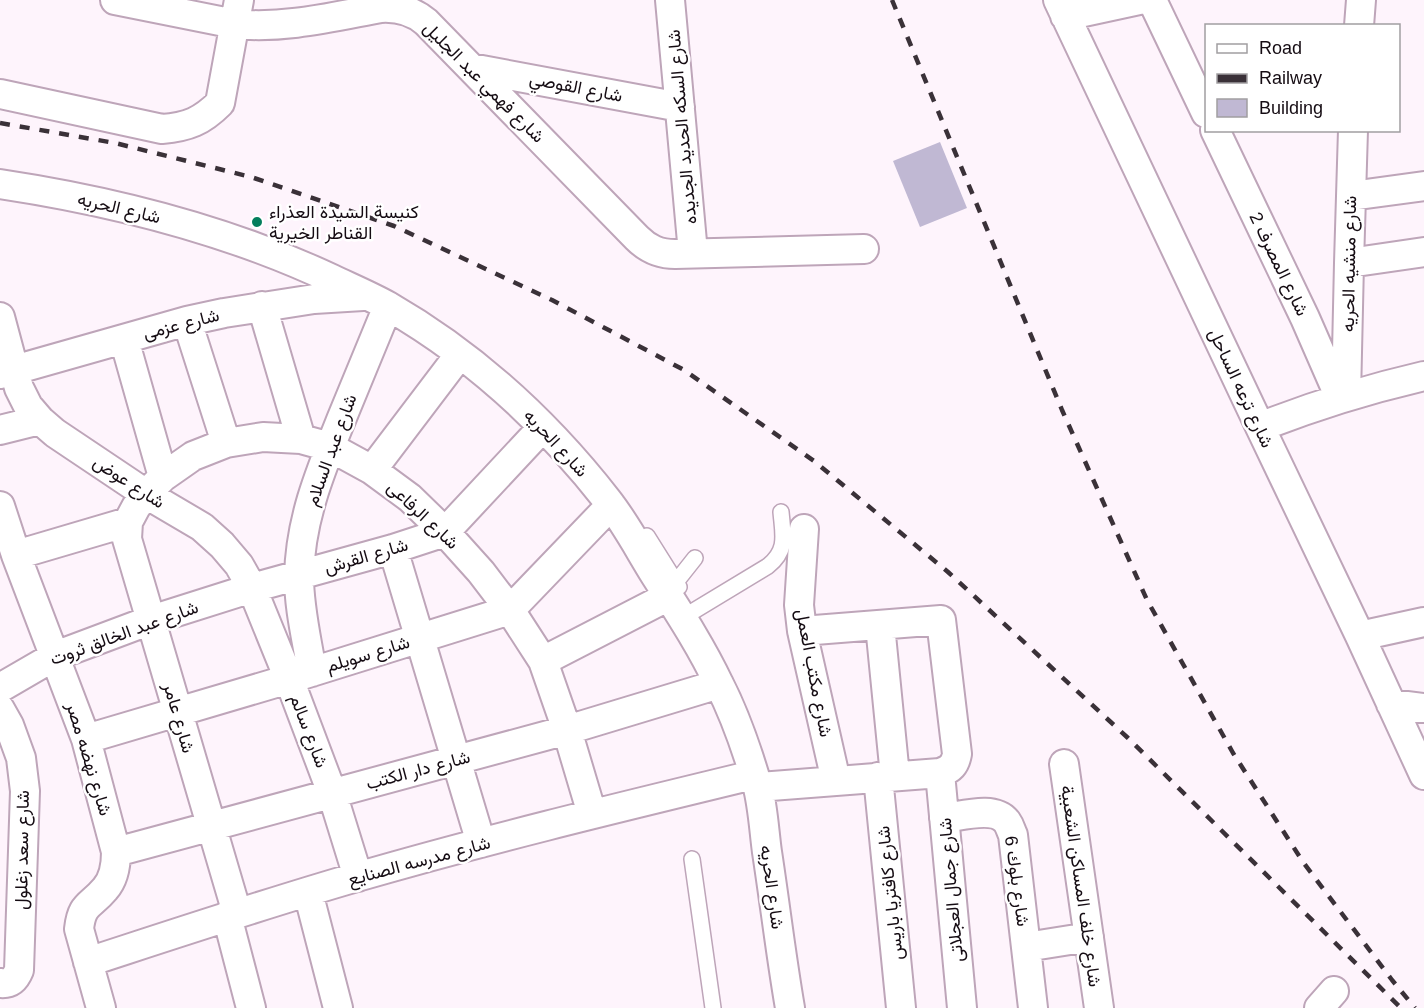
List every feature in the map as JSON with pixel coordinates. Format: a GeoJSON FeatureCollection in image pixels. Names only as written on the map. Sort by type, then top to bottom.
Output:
{"type":"FeatureCollection","features":[{"type":"Feature","properties":{"kind":"street","name":"شارع فهمي عبد الجليل"},"geometry":{"type":"LineString","coordinates":[[115,0],[237,12],[268,26],[387,8],[407,10],[420,8],[471,68],[645,246],[654,251],[664,254],[693,254],[864,249]]}},
{"type":"Feature","properties":{"kind":"street","name":"شارع السكه الحديد الجديده"},"geometry":{"type":"LineString","coordinates":[[670,0],[693,254]]}},
{"type":"Feature","properties":{"kind":"street"},"geometry":{"type":"LineString","coordinates":[[1061,8],[1139,0]]}},
{"type":"Feature","properties":{"kind":"street"},"geometry":{"type":"LineString","coordinates":[[1152,0],[1204,104]]}},
{"type":"Feature","properties":{"kind":"street"},"geometry":{"type":"LineString","coordinates":[[1359,24],[1361,0]]}},
{"type":"Feature","properties":{"kind":"street","name":"شارع ترعه الساحل"},"geometry":{"type":"LineString","coordinates":[[1061,8],[1424,775]]}},
{"type":"Feature","properties":{"kind":"street"},"geometry":{"type":"LineString","coordinates":[[0,94],[162,129],[178,128],[194,123],[208,115],[220,103],[237,12]]}},
{"type":"Feature","properties":{"kind":"street","name":"شارع القوصي"},"geometry":{"type":"LineString","coordinates":[[471,68],[680,107]]}},
{"type":"Feature","properties":{"kind":"street","name":"شارع المصرف 2"},"geometry":{"type":"LineString","coordinates":[[1216,132],[1343,397]]}},
{"type":"Feature","properties":{"kind":"street","name":"شارع منشيه الحريه"},"geometry":{"type":"LineString","coordinates":[[1343,397],[1353,132]]}},
{"type":"Feature","properties":{"kind":"street","name":"شارع الحريه"},"geometry":{"type":"LineString","coordinates":[[0,184],[93,201],[170,221],[236,241],[299,264],[377,300],[424,329],[460,354],[503,389],[543,427],[580,467],[610,505],[682,607],[719,684],[756,781],[790,1008]]}},
{"type":"Feature","properties":{"kind":"street"},"geometry":{"type":"LineString","coordinates":[[1351,196],[1424,186]]}},
{"type":"Feature","properties":{"kind":"street"},"geometry":{"type":"LineString","coordinates":[[1348,263],[1424,252]]}},
{"type":"Feature","properties":{"kind":"street","name":"شارع عزمى"},"geometry":{"type":"LineString","coordinates":[[7,372],[187,321],[262,306],[314,299],[377,300]]}},
{"type":"Feature","properties":{"kind":"street","name":"شارع عبد السلام"},"geometry":{"type":"LineString","coordinates":[[301,675],[299,574],[308,511],[377,300]]}},
{"type":"Feature","properties":{"kind":"street"},"geometry":{"type":"LineString","coordinates":[[262,306],[301,439]]}},
{"type":"Feature","properties":{"kind":"street","name":"شارع عوض"},"geometry":{"type":"LineString","coordinates":[[0,317],[7,372],[19,388],[28,406],[40,420],[55,433],[154,485],[222,545],[252,588]]}},
{"type":"Feature","properties":{"kind":"street"},"geometry":{"type":"LineString","coordinates":[[187,321],[226,443]]}},
{"type":"Feature","properties":{"kind":"street"},"geometry":{"type":"LineString","coordinates":[[124,339],[154,485]]}},
{"type":"Feature","properties":{"kind":"street"},"geometry":{"type":"LineString","coordinates":[[372,470],[460,354]]}},
{"type":"Feature","properties":{"kind":"street"},"geometry":{"type":"LineString","coordinates":[[1260,427],[1343,397],[1424,376]]}},
{"type":"Feature","properties":{"kind":"street"},"geometry":{"type":"LineString","coordinates":[[0,430],[40,420]]}},
{"type":"Feature","properties":{"kind":"street","name":"شارع القرش"},"geometry":{"type":"LineString","coordinates":[[252,588],[393,549],[445,532],[543,427]]}},
{"type":"Feature","properties":{"kind":"street","name":"شارع الرفاعى"},"geometry":{"type":"LineString","coordinates":[[128,522],[154,485],[193,456],[226,443],[264,437],[301,439],[330,447],[372,470],[410,498],[481,572],[510,610],[543,661],[567,730],[592,814]]}},
{"type":"Feature","properties":{"kind":"street","name":"شارع سويلم"},"geometry":{"type":"LineString","coordinates":[[86,739],[510,610],[610,505]]}},
{"type":"Feature","properties":{"kind":"street","name":"شارع نهضه مصر"},"geometry":{"type":"LineString","coordinates":[[0,506],[16,555],[86,739],[116,852],[116,865],[112,878],[105,889],[86,906],[79,929],[101,1008]]}},
{"type":"Feature","properties":{"kind":"street"},"geometry":{"type":"LineString","coordinates":[[16,555],[128,522]]}},
{"type":"Feature","properties":{"kind":"street","name":"شارع عامر"},"geometry":{"type":"LineString","coordinates":[[128,522],[127,539],[211,826],[232,915],[250,1008]]}},
{"type":"Feature","properties":{"kind":"street","name":"شارع مكتب العمل"},"geometry":{"type":"LineString","coordinates":[[804,529],[799,605],[802,631],[836,781]]}},
{"type":"Feature","properties":{"kind":"street"},"geometry":{"type":"LineString","coordinates":[[393,549],[481,843]]}},
{"type":"Feature","properties":{"kind":"street","name":"شارع عبد الخالق ثروت"},"geometry":{"type":"LineString","coordinates":[[0,688],[55,656],[151,620],[252,588]]}},
{"type":"Feature","properties":{"kind":"street","name":"شارع سالم"},"geometry":{"type":"LineString","coordinates":[[252,588],[301,675],[332,793],[358,877]]}},
{"type":"Feature","properties":{"kind":"street"},"geometry":{"type":"LineString","coordinates":[[543,661],[682,607]]}},
{"type":"Feature","properties":{"kind":"street"},"geometry":{"type":"LineString","coordinates":[[802,631],[941,620],[957,754],[955,763],[949,770],[940,773]]}},
{"type":"Feature","properties":{"kind":"street"},"geometry":{"type":"LineString","coordinates":[[1360,636],[1424,622]]}},
{"type":"Feature","properties":{"kind":"street","name":"شارع كافتريا باريس"},"geometry":{"type":"LineString","coordinates":[[880,625],[901,1008]]}},
{"type":"Feature","properties":{"kind":"street","name":"شارع دار الكتب"},"geometry":{"type":"LineString","coordinates":[[116,852],[567,730],[719,684]]}},
{"type":"Feature","properties":{"kind":"street"},"geometry":{"type":"LineString","coordinates":[[1391,704],[1424,708]]}},
{"type":"Feature","properties":{"kind":"street","name":"شارع سعد زغلول"},"geometry":{"type":"LineString","coordinates":[[0,709],[9,725],[21,758],[26,792],[10,937],[19,970],[17,976],[8,983],[0,983]]}},
{"type":"Feature","properties":{"kind":"street","name":"شارع خلف المساكن الشعبية"},"geometry":{"type":"LineString","coordinates":[[1064,764],[1099,1008]]}},
{"type":"Feature","properties":{"kind":"street","name":"شارع مدرسه الصنايع"},"geometry":{"type":"LineString","coordinates":[[88,962],[358,877],[592,814],[756,781],[836,781],[940,773]]}},
{"type":"Feature","properties":{"kind":"street","name":"شارع جمال العجلاتى"},"geometry":{"type":"LineString","coordinates":[[940,773],[962,1008]]}},
{"type":"Feature","properties":{"kind":"street","name":"شارع بلوك 6"},"geometry":{"type":"LineString","coordinates":[[944,818],[990,812],[1002,816],[1009,824],[1033,1008]]}},
{"type":"Feature","properties":{"kind":"street"},"geometry":{"type":"LineString","coordinates":[[308,892],[338,1008]]}},
{"type":"Feature","properties":{"kind":"street"},"geometry":{"type":"LineString","coordinates":[[1026,947],[1089,937]]}},
{"type":"Feature","properties":{"kind":"lane"},"geometry":{"type":"LineString","coordinates":[[682,607],[768,566],[777,559],[782,548],[781,512]]}},
{"type":"Feature","properties":{"kind":"lane"},"geometry":{"type":"LineString","coordinates":[[682,607],[695,558]]}},
{"type":"Feature","properties":{"kind":"lane"},"geometry":{"type":"LineString","coordinates":[[692,859],[714,1008]]}},
{"type":"Feature","properties":{"kind":"building"},"geometry":{"type":"Polygon","coordinates":[[[940,142],[967,208],[920,227],[893,161],[940,142]]]}},
{"type":"Feature","properties":{"kind":"railway"},"geometry":{"type":"LineString","coordinates":[[892,0],[1062,410],[1147,600],[1233,753],[1303,862],[1415,1008]]}},
{"type":"Feature","properties":{"kind":"railway"},"geometry":{"type":"LineString","coordinates":[[0,123],[115,143],[251,177],[394,226],[552,300],[684,370],[814,461],[948,572],[1128,738],[1401,1008]]}},
{"type":"Feature","properties":{"kind":"place","name":"كنيسة السيدة العذراء القناطر الخيرية"},"geometry":{"type":"Point","coordinates":[257,222]}}]}
